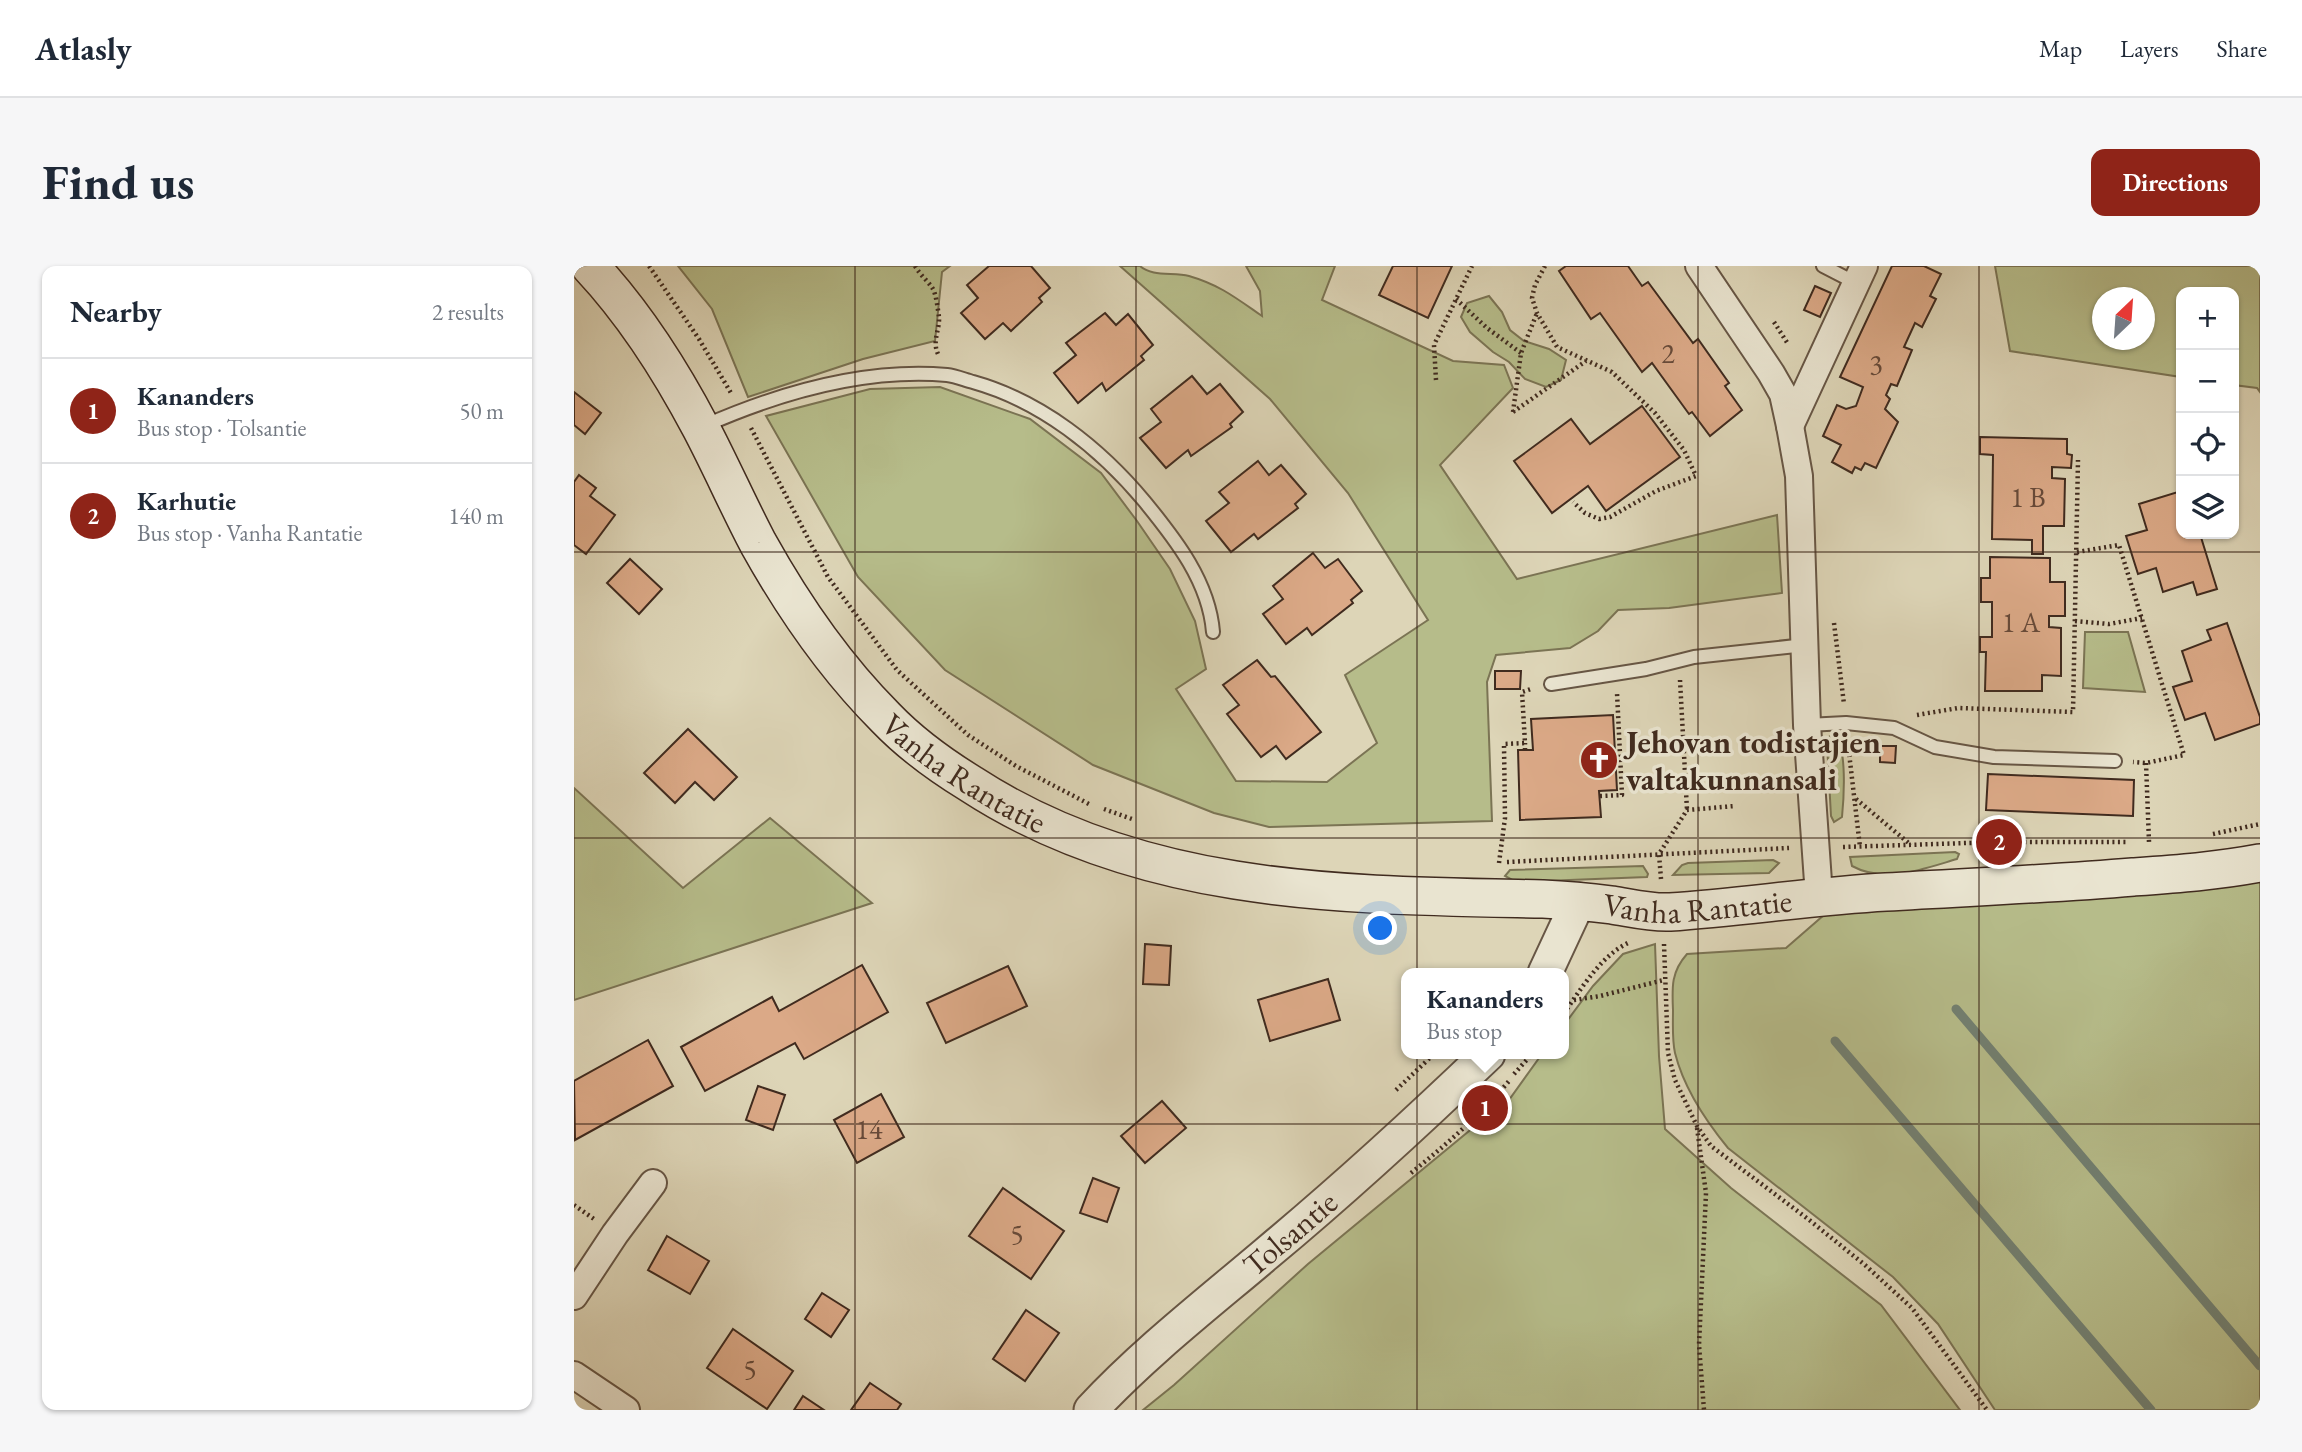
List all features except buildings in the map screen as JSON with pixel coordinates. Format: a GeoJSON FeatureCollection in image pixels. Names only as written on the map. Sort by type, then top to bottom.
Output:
{"type":"FeatureCollection","features":[{"type":"Feature","properties":{"kind":"main road","name":"Vanha Rantatie"},"geometry":{"type":"LineString","coordinates":[[590,266],[650,342],[701,427],[758,543],[800,615],[847,674],[908,740],[947,769],[1030,820],[1081,842],[1171,868],[1235,881],[1333,893],[1578,900],[1662,888],[1819,896],[2100,880],[2179,874],[2260,863]]}},
{"type":"Feature","properties":{"kind":"street"},"geometry":{"type":"LineString","coordinates":[[1699,266],[1783,394],[1790,426],[1799,476],[1807,725],[1819,896]]}},
{"type":"Feature","properties":{"kind":"street"},"geometry":{"type":"LineString","coordinates":[[1790,426],[1860,275]]}},
{"type":"Feature","properties":{"kind":"street"},"geometry":{"type":"LineString","coordinates":[[1547,968],[1578,900]]}},
{"type":"Feature","properties":{"kind":"street","name":"Tolsantie"},"geometry":{"type":"LineString","coordinates":[[1091,1410],[1117,1382],[1375,1160],[1484,1059]]}},
{"type":"Feature","properties":{"kind":"street"},"geometry":{"type":"LineString","coordinates":[[574,1296],[653,1183]]}},
{"type":"Feature","properties":{"kind":"street"},"geometry":{"type":"LineString","coordinates":[[574,1375],[626,1410]]}},
{"type":"Feature","properties":{"kind":"lane"},"geometry":{"type":"LineString","coordinates":[[1824,266],[1860,275]]}},
{"type":"Feature","properties":{"kind":"lane"},"geometry":{"type":"LineString","coordinates":[[701,427],[741,410],[875,375],[949,375],[985,385],[1024,401],[1056,421],[1092,448],[1129,483],[1175,539],[1190,564],[1208,601],[1213,632]]}},
{"type":"Feature","properties":{"kind":"lane"},"geometry":{"type":"LineString","coordinates":[[1551,684],[1616,674],[1694,657],[1805,645]]}},
{"type":"Feature","properties":{"kind":"lane"},"geometry":{"type":"LineString","coordinates":[[1807,725],[1846,723],[1894,728],[1935,747],[1994,757],[2115,761]]}},
{"type":"Feature","properties":{"kind":"path"},"geometry":{"type":"LineString","coordinates":[[649,266],[699,339],[741,410],[828,578],[897,670],[968,735],[1017,766],[1095,806],[1144,823]]}},
{"type":"Feature","properties":{"kind":"path"},"geometry":{"type":"LineString","coordinates":[[915,266],[934,290],[939,319],[935,338],[936,351],[949,375]]}},
{"type":"Feature","properties":{"kind":"path"},"geometry":{"type":"LineString","coordinates":[[1436,380],[1434,345],[1472,266]]}},
{"type":"Feature","properties":{"kind":"path"},"geometry":{"type":"LineString","coordinates":[[1545,266],[1535,285],[1532,298],[1537,313],[1557,347],[1612,372],[1656,413],[1684,450],[1696,477],[1656,491],[1609,517],[1599,519],[1585,513],[1573,502]]}},
{"type":"Feature","properties":{"kind":"path"},"geometry":{"type":"LineString","coordinates":[[1456,299],[1487,328],[1521,354]]}},
{"type":"Feature","properties":{"kind":"path"},"geometry":{"type":"LineString","coordinates":[[1537,313],[1521,354],[1513,412],[1587,360]]}},
{"type":"Feature","properties":{"kind":"path"},"geometry":{"type":"LineString","coordinates":[[1894,728],[1914,715],[1958,708],[2073,712],[2078,460]]}},
{"type":"Feature","properties":{"kind":"path"},"geometry":{"type":"LineString","coordinates":[[2077,552],[2119,545],[2184,755],[2146,763],[2115,761]]}},
{"type":"Feature","properties":{"kind":"path"},"geometry":{"type":"LineString","coordinates":[[2075,621],[2109,624],[2142,618]]}},
{"type":"Feature","properties":{"kind":"path"},"geometry":{"type":"LineString","coordinates":[[1659,854],[1687,810],[1679,670]]}},
{"type":"Feature","properties":{"kind":"path"},"geometry":{"type":"LineString","coordinates":[[1600,796],[1622,795],[1616,674]]}},
{"type":"Feature","properties":{"kind":"path"},"geometry":{"type":"LineString","coordinates":[[1525,750],[1522,692],[1551,684]]}},
{"type":"Feature","properties":{"kind":"path"},"geometry":{"type":"LineString","coordinates":[[1525,743],[1504,744],[1506,818],[1499,863],[1814,847],[2160,841]]}},
{"type":"Feature","properties":{"kind":"path"},"geometry":{"type":"LineString","coordinates":[[2146,763],[2149,842]]}},
{"type":"Feature","properties":{"kind":"path"},"geometry":{"type":"LineString","coordinates":[[1854,798],[1912,845]]}},
{"type":"Feature","properties":{"kind":"path"},"geometry":{"type":"LineString","coordinates":[[1687,810],[1735,806]]}},
{"type":"Feature","properties":{"kind":"path"},"geometry":{"type":"LineString","coordinates":[[2206,836],[2260,824]]}},
{"type":"Feature","properties":{"kind":"path"},"geometry":{"type":"LineString","coordinates":[[1664,934],[1668,1053],[1675,1080],[1697,1126],[1711,1146],[1836,1242],[1912,1308],[1987,1410]]}},
{"type":"Feature","properties":{"kind":"path"},"geometry":{"type":"LineString","coordinates":[[1569,1006],[1610,956],[1634,940]]}},
{"type":"Feature","properties":{"kind":"path"},"geometry":{"type":"LineString","coordinates":[[1573,1000],[1664,980]]}},
{"type":"Feature","properties":{"kind":"path"},"geometry":{"type":"LineString","coordinates":[[1396,1090],[1429,1059]]}},
{"type":"Feature","properties":{"kind":"path"},"geometry":{"type":"LineString","coordinates":[[1697,1126],[1706,1193],[1699,1345],[1704,1410]]}},
{"type":"Feature","properties":{"kind":"green space"},"geometry":{"type":"Polygon","coordinates":[[[678,266],[950,266],[942,272],[935,341],[863,359],[748,397],[712,309],[678,266]]]}},
{"type":"Feature","properties":{"kind":"green space"},"geometry":{"type":"Polygon","coordinates":[[[1120,266],[1140,266],[1150,272],[1189,276],[1227,293],[1262,316],[1260,291],[1246,266],[1335,266],[1322,300],[1453,361],[1504,365],[1513,388],[1440,465],[1517,579],[1777,515],[1782,593],[1669,608],[1618,610],[1598,631],[1570,648],[1496,655],[1487,682],[1492,821],[1269,827],[1214,813],[1093,765],[945,670],[858,577],[766,416],[870,389],[940,387],[1030,419],[1101,473],[1170,569],[1195,621],[1206,669],[1176,689],[1236,781],[1327,782],[1377,743],[1345,675],[1428,620],[1348,493],[1270,399],[1120,266]]]}},
{"type":"Feature","properties":{"kind":"green space"},"geometry":{"type":"Polygon","coordinates":[[[1995,266],[2260,266],[2260,392],[2257,388],[2239,386],[2239,287],[2176,287],[2176,376],[2010,351],[1995,266]]]}},
{"type":"Feature","properties":{"kind":"green space"},"geometry":{"type":"Polygon","coordinates":[[[1489,296],[1502,312],[1510,330],[1524,341],[1549,349],[1566,360],[1561,380],[1546,387],[1525,379],[1509,362],[1470,332],[1461,317],[1467,303],[1489,296]]]}},
{"type":"Feature","properties":{"kind":"green space"},"geometry":{"type":"Polygon","coordinates":[[[2085,632],[2128,632],[2145,692],[2083,688],[2085,632]]]}},
{"type":"Feature","properties":{"kind":"green space"},"geometry":{"type":"Polygon","coordinates":[[[1835,733],[1843,761],[1844,786],[1842,817],[1834,822],[1831,816],[1827,744],[1829,737],[1835,733]]]}},
{"type":"Feature","properties":{"kind":"green space"},"geometry":{"type":"Polygon","coordinates":[[[574,788],[683,888],[770,818],[872,903],[574,1000],[574,788]]]}},
{"type":"Feature","properties":{"kind":"green space"},"geometry":{"type":"Polygon","coordinates":[[[1955,852],[1959,854],[1957,859],[1891,874],[1878,874],[1852,866],[1850,857],[1955,852]]]}},
{"type":"Feature","properties":{"kind":"green space"},"geometry":{"type":"Polygon","coordinates":[[[1773,860],[1779,863],[1769,873],[1673,875],[1682,865],[1688,863],[1773,860]]]}},
{"type":"Feature","properties":{"kind":"green space"},"geometry":{"type":"Polygon","coordinates":[[[1643,866],[1647,877],[1516,882],[1505,876],[1510,870],[1643,866]]]}},
{"type":"Feature","properties":{"kind":"green space"},"geometry":{"type":"Polygon","coordinates":[[[2260,878],[2260,1410],[1995,1410],[1938,1324],[1893,1277],[1728,1148],[1696,1104],[1679,1066],[1673,1043],[1673,987],[1675,974],[1687,954],[1786,948],[1824,915],[2260,878]]]}},
{"type":"Feature","properties":{"kind":"green space"},"geometry":{"type":"Polygon","coordinates":[[[1655,944],[1665,1129],[1731,1188],[1881,1305],[1960,1410],[1143,1410],[1308,1264],[1480,1122],[1487,1126],[1538,1059],[1569,1059],[1569,1018],[1593,986],[1623,954],[1655,944]]]}},
{"type":"Feature","properties":{"kind":"waterway"},"geometry":{"type":"LineString","coordinates":[[1956,1009],[2260,1366]]}},
{"type":"Feature","properties":{"kind":"waterway"},"geometry":{"type":"LineString","coordinates":[[1835,1041],[2151,1410]]}},
{"type":"Feature","properties":{"kind":"place","name":"Jehovan todistajien valtakunnansali"},"geometry":{"type":"Point","coordinates":[1599,760]}},
{"type":"Feature","properties":{"kind":"place","name":"Karhutie"},"geometry":{"type":"Point","coordinates":[1999,842]}},
{"type":"Feature","properties":{"kind":"place","name":"Kananders"},"geometry":{"type":"Point","coordinates":[1485,1108]}}]}
